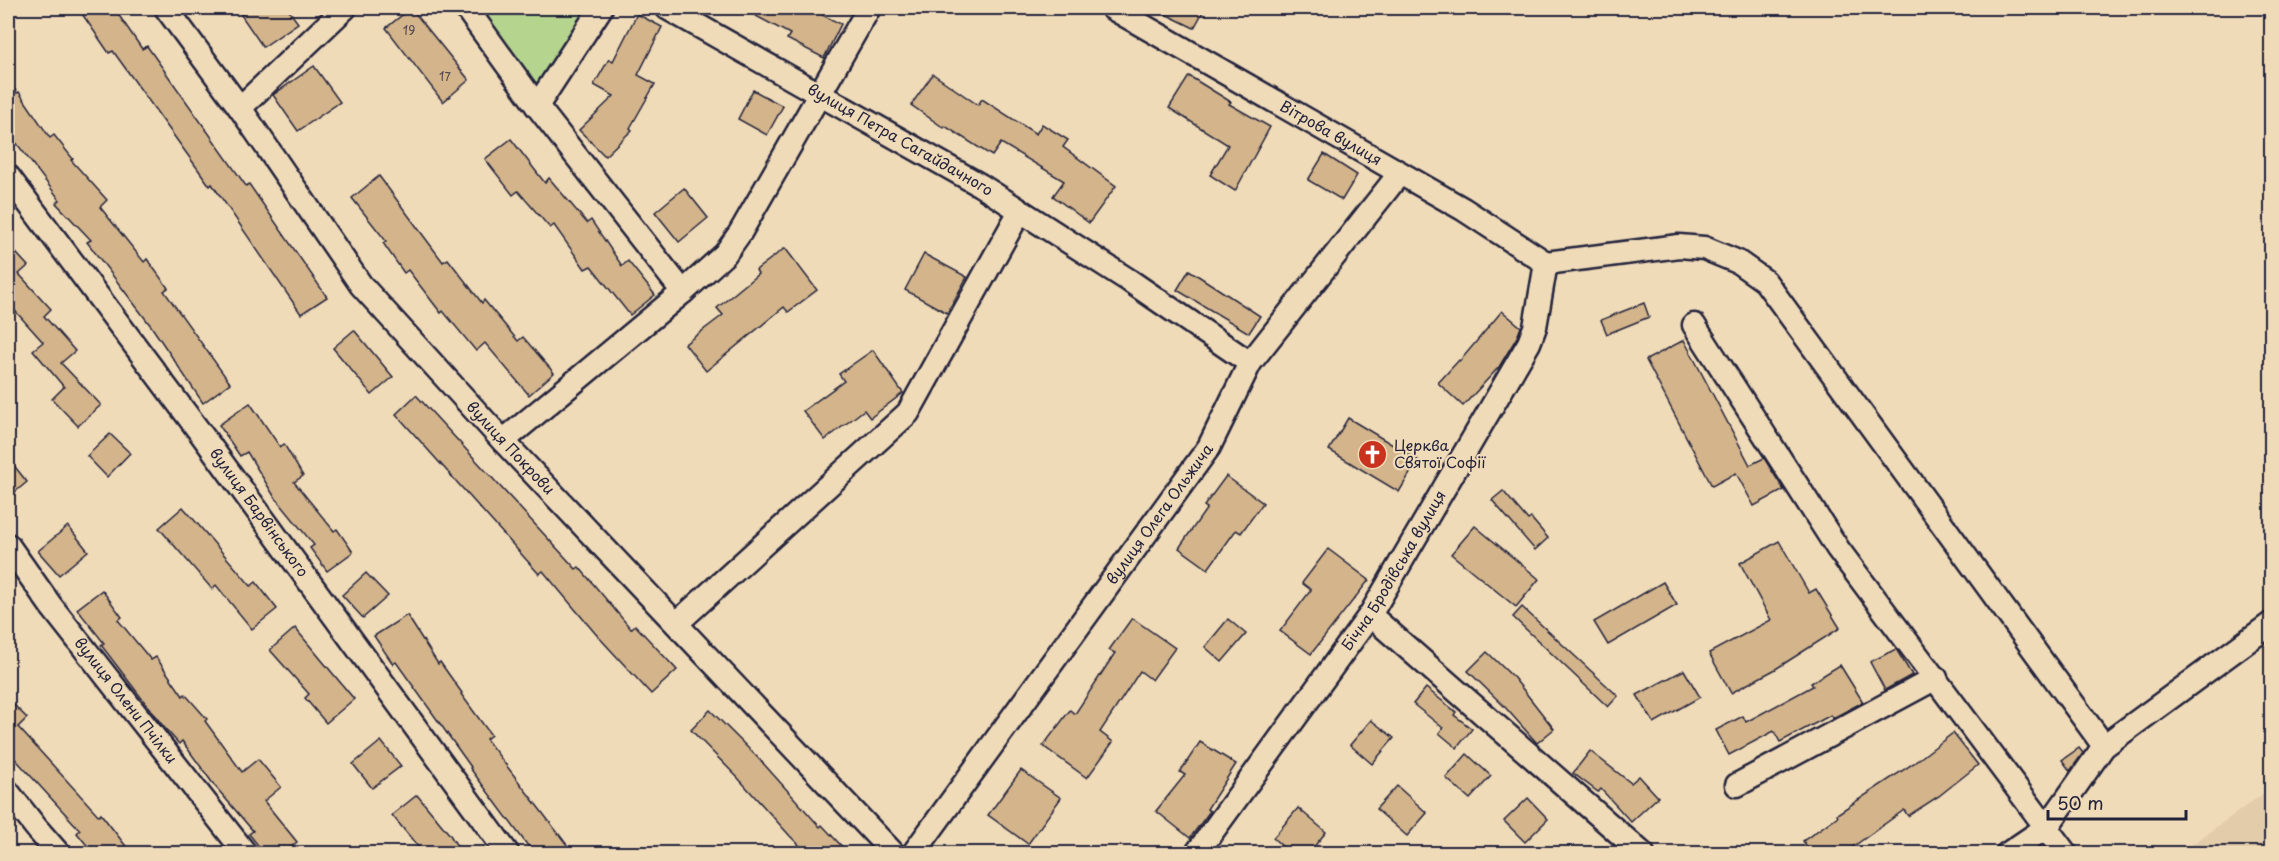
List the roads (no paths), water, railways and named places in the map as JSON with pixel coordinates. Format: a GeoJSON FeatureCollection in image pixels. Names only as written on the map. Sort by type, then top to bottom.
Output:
{"type":"FeatureCollection","features":[{"type":"Feature","properties":{"kind":"street","name":"вулиця Покрови"},"geometry":{"type":"LineString","coordinates":[[166,8],[240,108],[361,285],[503,441],[894,854]]}},
{"type":"Feature","properties":{"kind":"street"},"geometry":{"type":"LineString","coordinates":[[240,108],[345,8]]}},
{"type":"Feature","properties":{"kind":"street"},"geometry":{"type":"LineString","coordinates":[[466,8],[537,106],[683,292]]}},
{"type":"Feature","properties":{"kind":"street"},"geometry":{"type":"LineString","coordinates":[[537,106],[602,8]]}},
{"type":"Feature","properties":{"kind":"street","name":"вулиця Петра Сагайдачного"},"geometry":{"type":"LineString","coordinates":[[667,8],[980,185],[1130,281],[1250,363]]}},
{"type":"Feature","properties":{"kind":"street"},"geometry":{"type":"LineString","coordinates":[[503,441],[683,292],[725,254],[740,233],[869,8]]}},
{"type":"Feature","properties":{"kind":"street","name":"Вітрова вулиця"},"geometry":{"type":"LineString","coordinates":[[1112,8],[1463,209],[1546,263]]}},
{"type":"Feature","properties":{"kind":"street","name":"вулиця Олега Ольжича"},"geometry":{"type":"LineString","coordinates":[[913,854],[1209,447],[1250,363],[1400,173]]}},
{"type":"Feature","properties":{"kind":"street","name":"вулиця Барвінського"},"geometry":{"type":"LineString","coordinates":[[8,176],[209,445],[507,854]]}},
{"type":"Feature","properties":{"kind":"street"},"geometry":{"type":"LineString","coordinates":[[677,623],[908,413],[1020,211]]}},
{"type":"Feature","properties":{"kind":"street"},"geometry":{"type":"LineString","coordinates":[[1546,263],[1679,246],[1704,248],[1738,262],[1765,282],[2104,746]]}},
{"type":"Feature","properties":{"kind":"street","name":"Бічна Бродівська вулиця"},"geometry":{"type":"LineString","coordinates":[[1196,854],[1370,615],[1529,343],[1535,327],[1546,263]]}},
{"type":"Feature","properties":{"kind":"street"},"geometry":{"type":"LineString","coordinates":[[1694,325],[1838,549],[2066,854]]}},
{"type":"Feature","properties":{"kind":"street","name":"вулиця Олени Пчілки"},"geometry":{"type":"LineString","coordinates":[[8,545],[51,606],[246,854]]}},
{"type":"Feature","properties":{"kind":"street"},"geometry":{"type":"LineString","coordinates":[[1370,615],[1642,854]]}},
{"type":"Feature","properties":{"kind":"street"},"geometry":{"type":"LineString","coordinates":[[2007,854],[2047,827],[2104,746],[2271,623]]}},
{"type":"Feature","properties":{"kind":"street"},"geometry":{"type":"LineString","coordinates":[[1737,785],[1936,678]]}},
{"type":"Feature","properties":{"kind":"street"},"geometry":{"type":"LineString","coordinates":[[8,792],[59,854]]}},
{"type":"Feature","properties":{"kind":"place","name":"Церква Святої Софії"},"geometry":{"type":"Point","coordinates":[1373,455]}}]}
